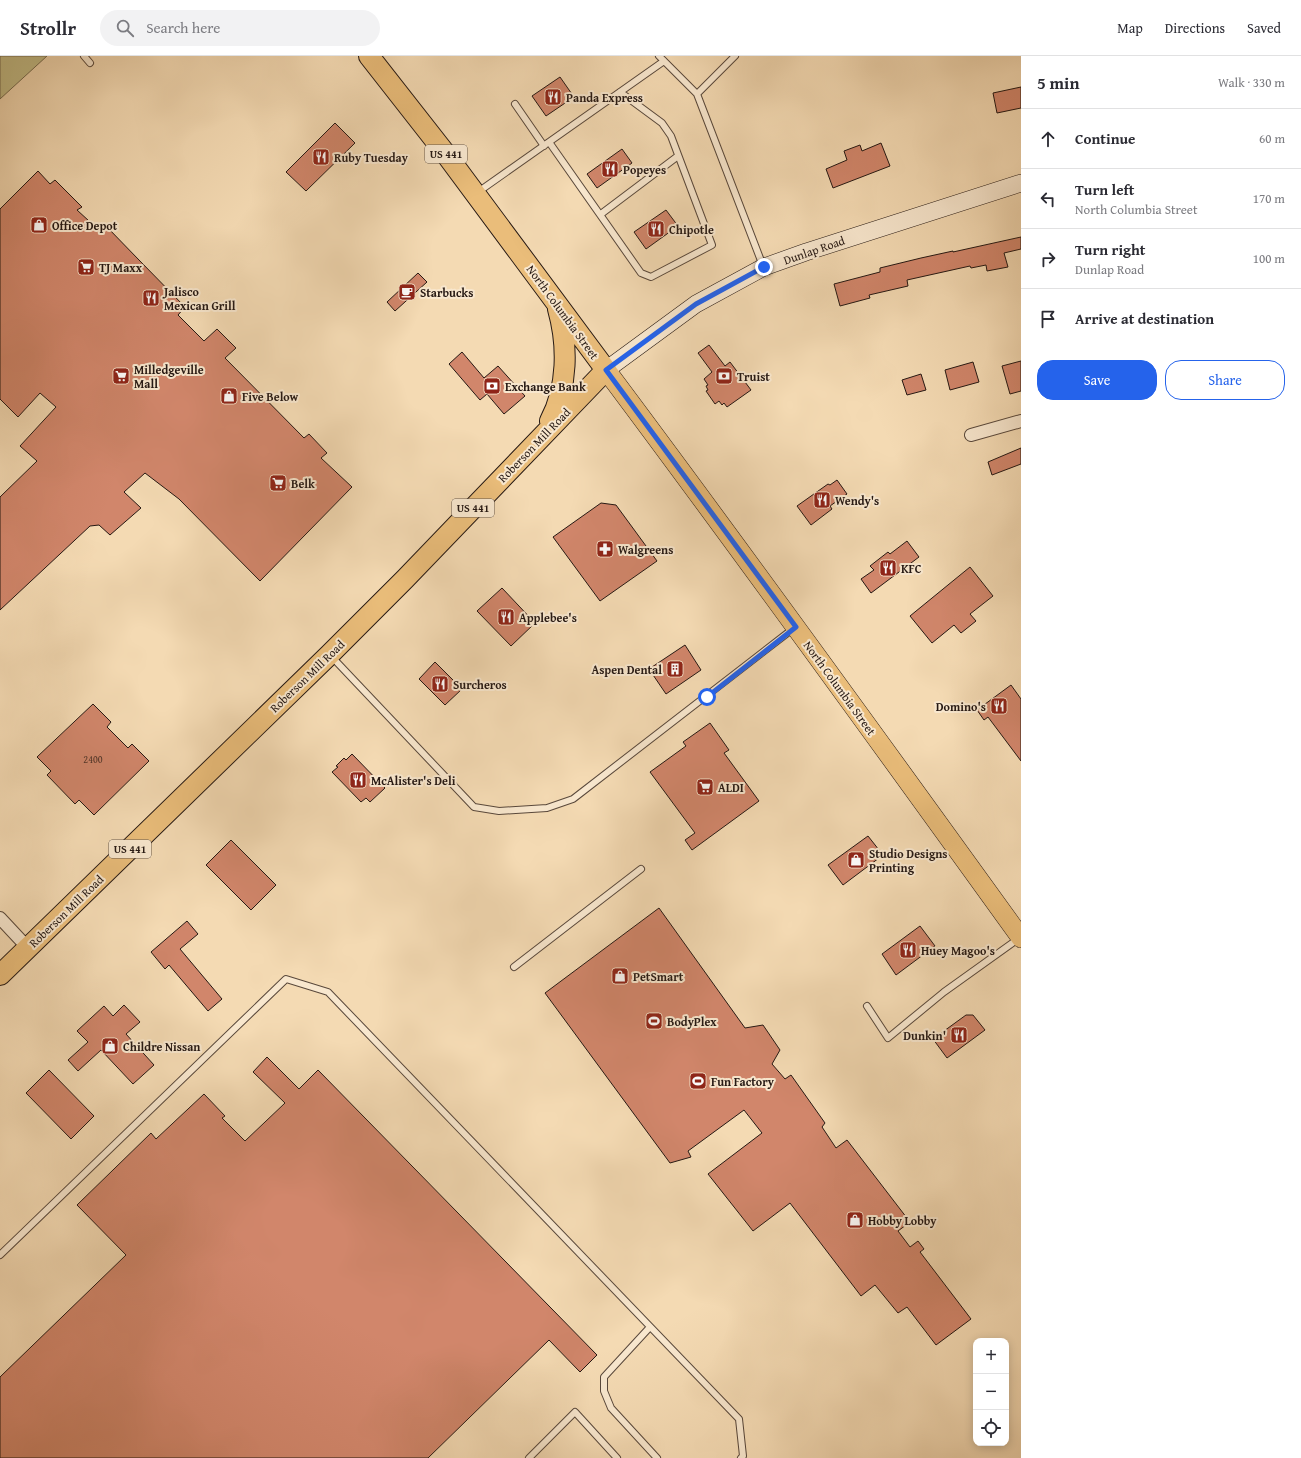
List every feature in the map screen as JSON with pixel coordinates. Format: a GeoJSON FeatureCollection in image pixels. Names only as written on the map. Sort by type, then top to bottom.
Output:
{"type":"FeatureCollection","features":[{"type":"Feature","properties":{"kind":"highway","name":"North Columbia Street"},"geometry":{"type":"LineString","coordinates":[[369,56],[476,194],[606,370]]}},
{"type":"Feature","properties":{"kind":"highway","name":"US 441"},"geometry":{"type":"LineString","coordinates":[[541,437],[555,412],[565,369],[562,325],[556,303]]}},
{"type":"Feature","properties":{"kind":"highway","name":"Roberson Mill Road"},"geometry":{"type":"LineString","coordinates":[[0,975],[330,655],[606,370]]}},
{"type":"Feature","properties":{"kind":"main road","name":"Dunlap Road"},"geometry":{"type":"LineString","coordinates":[[606,370],[696,304],[764,267],[806,252],[1021,183]]}},
{"type":"Feature","properties":{"kind":"main road","name":"North Columbia Street"},"geometry":{"type":"LineString","coordinates":[[606,370],[796,627],[1021,938]]}},
{"type":"Feature","properties":{"kind":"street"},"geometry":{"type":"LineString","coordinates":[[971,435],[1021,422]]}},
{"type":"Feature","properties":{"kind":"street"},"geometry":{"type":"LineString","coordinates":[[0,918],[28,948]]}},
{"type":"Feature","properties":{"kind":"lane"},"geometry":{"type":"LineString","coordinates":[[84,56],[90,62]]}},
{"type":"Feature","properties":{"kind":"lane"},"geometry":{"type":"LineString","coordinates":[[659,56],[698,94],[764,267]]}},
{"type":"Feature","properties":{"kind":"lane"},"geometry":{"type":"LineString","coordinates":[[698,94],[735,56]]}},
{"type":"Feature","properties":{"kind":"lane"},"geometry":{"type":"LineString","coordinates":[[476,194],[664,61]]}},
{"type":"Feature","properties":{"kind":"lane"},"geometry":{"type":"LineString","coordinates":[[550,142],[641,272],[651,277],[712,245],[671,136],[662,123],[620,92]]}},
{"type":"Feature","properties":{"kind":"lane"},"geometry":{"type":"LineString","coordinates":[[515,104],[544,146]]}},
{"type":"Feature","properties":{"kind":"lane"},"geometry":{"type":"LineString","coordinates":[[600,214],[678,156]]}},
{"type":"Feature","properties":{"kind":"lane"},"geometry":{"type":"LineString","coordinates":[[330,655],[474,807],[499,811],[547,808],[573,800],[796,627]]}},
{"type":"Feature","properties":{"kind":"lane"},"geometry":{"type":"LineString","coordinates":[[514,967],[641,869]]}},
{"type":"Feature","properties":{"kind":"lane"},"geometry":{"type":"LineString","coordinates":[[867,1006],[888,1038],[944,992],[1021,938]]}},
{"type":"Feature","properties":{"kind":"lane"},"geometry":{"type":"LineString","coordinates":[[0,1255],[286,979],[328,992],[739,1420],[744,1456],[741,1458]]}},
{"type":"Feature","properties":{"kind":"lane"},"geometry":{"type":"LineString","coordinates":[[650,1327],[604,1377],[604,1391],[611,1408],[657,1458]]}},
{"type":"Feature","properties":{"kind":"lane"},"geometry":{"type":"LineString","coordinates":[[529,1458],[575,1412],[617,1458]]}},
{"type":"Feature","properties":{"kind":"shaded area"},"geometry":{"type":"Polygon","coordinates":[[[0,56],[47,56],[0,99],[0,56]]]}},
{"type":"Feature","properties":{"kind":"building","name":"Panda Express"},"geometry":{"type":"Polygon","coordinates":[[[560,77],[574,97],[546,116],[532,96],[560,77]]]}},
{"type":"Feature","properties":{"kind":"building"},"geometry":{"type":"Polygon","coordinates":[[[1021,87],[1021,108],[997,113],[993,93],[1021,87]]]}},
{"type":"Feature","properties":{"kind":"building","name":"Ruby Tuesday"},"geometry":{"type":"Polygon","coordinates":[[[335,123],[355,143],[306,191],[286,172],[335,123]]]}},
{"type":"Feature","properties":{"kind":"building"},"geometry":{"type":"Polygon","coordinates":[[[881,143],[890,166],[833,188],[826,169],[847,160],[844,151],[860,145],[862,151],[881,143]]]}},
{"type":"Feature","properties":{"kind":"building","name":"Popeyes"},"geometry":{"type":"Polygon","coordinates":[[[622,149],[632,163],[597,188],[587,174],[622,149]]]}},
{"type":"Feature","properties":{"kind":"building","name":"Milledgeville Mall"},"geometry":{"type":"Polygon","coordinates":[[[38,171],[50,184],[55,180],[82,207],[77,210],[101,232],[106,226],[185,307],[178,315],[204,341],[217,329],[236,348],[225,358],[304,438],[309,434],[327,453],[321,458],[352,487],[260,581],[179,499],[145,473],[124,492],[141,508],[110,535],[99,525],[90,526],[0,610],[0,497],[37,461],[20,446],[56,407],[40,393],[18,417],[0,399],[0,209],[38,171]]]}},
{"type":"Feature","properties":{"kind":"building","name":"Chipotle"},"geometry":{"type":"Polygon","coordinates":[[[666,210],[678,226],[646,249],[634,232],[666,210]]]}},
{"type":"Feature","properties":{"kind":"building"},"geometry":{"type":"Polygon","coordinates":[[[1021,237],[1021,249],[1004,253],[1008,267],[987,271],[986,265],[971,268],[970,266],[907,280],[908,286],[869,295],[870,298],[840,306],[834,284],[880,272],[880,268],[1021,237]]]}},
{"type":"Feature","properties":{"kind":"building","name":"Starbucks"},"geometry":{"type":"Polygon","coordinates":[[[418,273],[427,282],[395,311],[387,302],[418,273]]]}},
{"type":"Feature","properties":{"kind":"building","name":"Truist"},"geometry":{"type":"Polygon","coordinates":[[[709,345],[725,366],[730,362],[751,390],[727,407],[724,403],[722,405],[719,401],[715,404],[706,391],[708,390],[706,386],[708,385],[704,379],[712,372],[698,353],[709,345]]]}},
{"type":"Feature","properties":{"kind":"building","name":"Exchange Bank"},"geometry":{"type":"Polygon","coordinates":[[[462,352],[484,378],[498,366],[525,396],[504,414],[487,394],[480,400],[449,364],[462,352]]]}},
{"type":"Feature","properties":{"kind":"building"},"geometry":{"type":"Polygon","coordinates":[[[1021,361],[1021,391],[1010,394],[1002,366],[1021,361]]]}},
{"type":"Feature","properties":{"kind":"building"},"geometry":{"type":"Polygon","coordinates":[[[973,362],[979,382],[950,390],[945,370],[973,362]]]}},
{"type":"Feature","properties":{"kind":"building"},"geometry":{"type":"Polygon","coordinates":[[[921,374],[926,390],[907,395],[902,380],[921,374]]]}},
{"type":"Feature","properties":{"kind":"building"},"geometry":{"type":"Polygon","coordinates":[[[1021,448],[1021,464],[992,475],[988,462],[1021,448]]]}},
{"type":"Feature","properties":{"kind":"building","name":"Wendy's"},"geometry":{"type":"Polygon","coordinates":[[[837,480],[847,494],[830,506],[832,509],[811,525],[797,506],[828,484],[830,485],[837,480]]]}},
{"type":"Feature","properties":{"kind":"building","name":"Walgreens"},"geometry":{"type":"Polygon","coordinates":[[[601,503],[616,505],[657,561],[600,601],[553,537],[601,503]]]}},
{"type":"Feature","properties":{"kind":"building","name":"KFC"},"geometry":{"type":"Polygon","coordinates":[[[907,541],[919,557],[871,593],[861,579],[874,570],[870,566],[888,552],[890,554],[907,541]]]}},
{"type":"Feature","properties":{"kind":"building"},"geometry":{"type":"Polygon","coordinates":[[[970,567],[993,596],[970,614],[976,621],[961,633],[954,625],[932,643],[910,616],[970,567]]]}},
{"type":"Feature","properties":{"kind":"building","name":"Applebee's"},"geometry":{"type":"Polygon","coordinates":[[[502,588],[535,623],[511,646],[477,611],[502,588]]]}},
{"type":"Feature","properties":{"kind":"building","name":"Aspen Dental"},"geometry":{"type":"Polygon","coordinates":[[[685,645],[701,670],[666,694],[649,669],[685,645]]]}},
{"type":"Feature","properties":{"kind":"building","name":"Surcheros"},"geometry":{"type":"Polygon","coordinates":[[[435,662],[462,689],[445,705],[419,679],[435,662]]]}},
{"type":"Feature","properties":{"kind":"building"},"geometry":{"type":"Polygon","coordinates":[[[1011,685],[1021,699],[1021,761],[988,717],[984,720],[977,710],[1011,685]]]}},
{"type":"Feature","properties":{"kind":"building"},"geometry":{"type":"Polygon","coordinates":[[[93,704],[111,722],[107,727],[128,748],[132,744],[149,761],[94,815],[79,800],[75,804],[47,775],[51,771],[37,757],[93,704]]]}},
{"type":"Feature","properties":{"kind":"building","name":"ALDI"},"geometry":{"type":"Polygon","coordinates":[[[710,723],[729,750],[724,753],[759,801],[692,850],[685,840],[695,833],[650,772],[686,746],[683,742],[710,723]]]}},
{"type":"Feature","properties":{"kind":"building","name":"McAlister's Deli"},"geometry":{"type":"Polygon","coordinates":[[[352,754],[385,788],[370,802],[366,798],[361,802],[332,772],[338,767],[336,766],[344,758],[346,760],[352,754]]]}},
{"type":"Feature","properties":{"kind":"building","name":"Studio Designs Printing"},"geometry":{"type":"Polygon","coordinates":[[[868,836],[883,855],[843,885],[828,865],[868,836]]]}},
{"type":"Feature","properties":{"kind":"building"},"geometry":{"type":"Polygon","coordinates":[[[231,840],[276,885],[251,910],[206,865],[231,840]]]}},
{"type":"Feature","properties":{"kind":"building"},"geometry":{"type":"Polygon","coordinates":[[[659,908],[745,1028],[763,1025],[780,1050],[772,1064],[785,1079],[791,1075],[825,1123],[822,1127],[836,1148],[847,1140],[910,1222],[898,1231],[910,1247],[918,1241],[924,1249],[920,1252],[971,1319],[936,1345],[907,1307],[898,1313],[875,1285],[861,1296],[790,1203],[753,1231],[708,1174],[762,1133],[744,1110],[688,1151],[691,1157],[670,1163],[545,993],[659,908]]]}},
{"type":"Feature","properties":{"kind":"building"},"geometry":{"type":"Polygon","coordinates":[[[187,921],[198,934],[180,949],[222,999],[208,1011],[169,965],[165,969],[151,952],[187,921]]]}},
{"type":"Feature","properties":{"kind":"building","name":"Huey Magoo's"},"geometry":{"type":"Polygon","coordinates":[[[920,926],[935,946],[896,975],[882,954],[920,926]]]}},
{"type":"Feature","properties":{"kind":"building","name":"Childre Nissan"},"geometry":{"type":"Polygon","coordinates":[[[124,1005],[140,1022],[126,1034],[154,1065],[133,1084],[101,1050],[78,1071],[68,1060],[88,1042],[77,1031],[104,1006],[113,1016],[124,1005]]]}},
{"type":"Feature","properties":{"kind":"building","name":"Dunkin'"},"geometry":{"type":"Polygon","coordinates":[[[966,1015],[973,1015],[985,1030],[947,1058],[933,1039],[966,1015]]]}},
{"type":"Feature","properties":{"kind":"building"},"geometry":{"type":"Polygon","coordinates":[[[267,1057],[299,1089],[318,1070],[597,1355],[580,1372],[549,1340],[428,1458],[0,1458],[0,1377],[126,1255],[77,1205],[151,1133],[156,1139],[204,1094],[225,1116],[222,1118],[245,1141],[285,1103],[253,1072],[267,1057]]]}},
{"type":"Feature","properties":{"kind":"building"},"geometry":{"type":"Polygon","coordinates":[[[49,1070],[94,1116],[71,1139],[26,1093],[49,1070]]]}},
{"type":"Feature","properties":{"kind":"place","name":"Panda Express"},"geometry":{"type":"Point","coordinates":[553,97]}},
{"type":"Feature","properties":{"kind":"place","name":"Ruby Tuesday"},"geometry":{"type":"Point","coordinates":[321,157]}},
{"type":"Feature","properties":{"kind":"place","name":"Popeyes"},"geometry":{"type":"Point","coordinates":[610,169]}},
{"type":"Feature","properties":{"kind":"place","name":"Office Depot"},"geometry":{"type":"Point","coordinates":[39,225]}},
{"type":"Feature","properties":{"kind":"place","name":"Chipotle"},"geometry":{"type":"Point","coordinates":[656,229]}},
{"type":"Feature","properties":{"kind":"place","name":"TJ Maxx"},"geometry":{"type":"Point","coordinates":[86,267]}},
{"type":"Feature","properties":{"kind":"place","name":"Starbucks"},"geometry":{"type":"Point","coordinates":[407,292]}},
{"type":"Feature","properties":{"kind":"place","name":"Jalisco Mexican Grill"},"geometry":{"type":"Point","coordinates":[151,298]}},
{"type":"Feature","properties":{"kind":"place","name":"Milledgeville Mall"},"geometry":{"type":"Point","coordinates":[121,376]}},
{"type":"Feature","properties":{"kind":"place","name":"Truist"},"geometry":{"type":"Point","coordinates":[724,376]}},
{"type":"Feature","properties":{"kind":"place","name":"Exchange Bank"},"geometry":{"type":"Point","coordinates":[492,386]}},
{"type":"Feature","properties":{"kind":"place","name":"Five Below"},"geometry":{"type":"Point","coordinates":[229,396]}},
{"type":"Feature","properties":{"kind":"place","name":"Belk"},"geometry":{"type":"Point","coordinates":[278,483]}},
{"type":"Feature","properties":{"kind":"place","name":"Wendy's"},"geometry":{"type":"Point","coordinates":[822,500]}},
{"type":"Feature","properties":{"kind":"place","name":"Walgreens"},"geometry":{"type":"Point","coordinates":[605,549]}},
{"type":"Feature","properties":{"kind":"place","name":"KFC"},"geometry":{"type":"Point","coordinates":[888,568]}},
{"type":"Feature","properties":{"kind":"place","name":"Applebee's"},"geometry":{"type":"Point","coordinates":[506,617]}},
{"type":"Feature","properties":{"kind":"place","name":"Aspen Dental"},"geometry":{"type":"Point","coordinates":[675,669]}},
{"type":"Feature","properties":{"kind":"place","name":"Surcheros"},"geometry":{"type":"Point","coordinates":[440,684]}},
{"type":"Feature","properties":{"kind":"place","name":"Domino's"},"geometry":{"type":"Point","coordinates":[999,706]}},
{"type":"Feature","properties":{"kind":"place","name":"McAlister's Deli"},"geometry":{"type":"Point","coordinates":[358,780]}},
{"type":"Feature","properties":{"kind":"place","name":"ALDI"},"geometry":{"type":"Point","coordinates":[705,787]}},
{"type":"Feature","properties":{"kind":"place","name":"Studio Designs Printing"},"geometry":{"type":"Point","coordinates":[856,860]}},
{"type":"Feature","properties":{"kind":"place","name":"Huey Magoo's"},"geometry":{"type":"Point","coordinates":[908,950]}},
{"type":"Feature","properties":{"kind":"place","name":"PetSmart"},"geometry":{"type":"Point","coordinates":[620,976]}},
{"type":"Feature","properties":{"kind":"place","name":"BodyPlex"},"geometry":{"type":"Point","coordinates":[654,1021]}},
{"type":"Feature","properties":{"kind":"place","name":"Dunkin'"},"geometry":{"type":"Point","coordinates":[959,1035]}},
{"type":"Feature","properties":{"kind":"place","name":"Childre Nissan"},"geometry":{"type":"Point","coordinates":[110,1046]}},
{"type":"Feature","properties":{"kind":"place","name":"Fun Factory"},"geometry":{"type":"Point","coordinates":[698,1081]}},
{"type":"Feature","properties":{"kind":"place","name":"Hobby Lobby"},"geometry":{"type":"Point","coordinates":[855,1220]}},
{"type":"Feature","properties":{"kind":"route"},"geometry":{"type":"LineString","coordinates":[[707,697],[796,627],[606,370],[696,304],[730,287],[764,267]]}}]}
